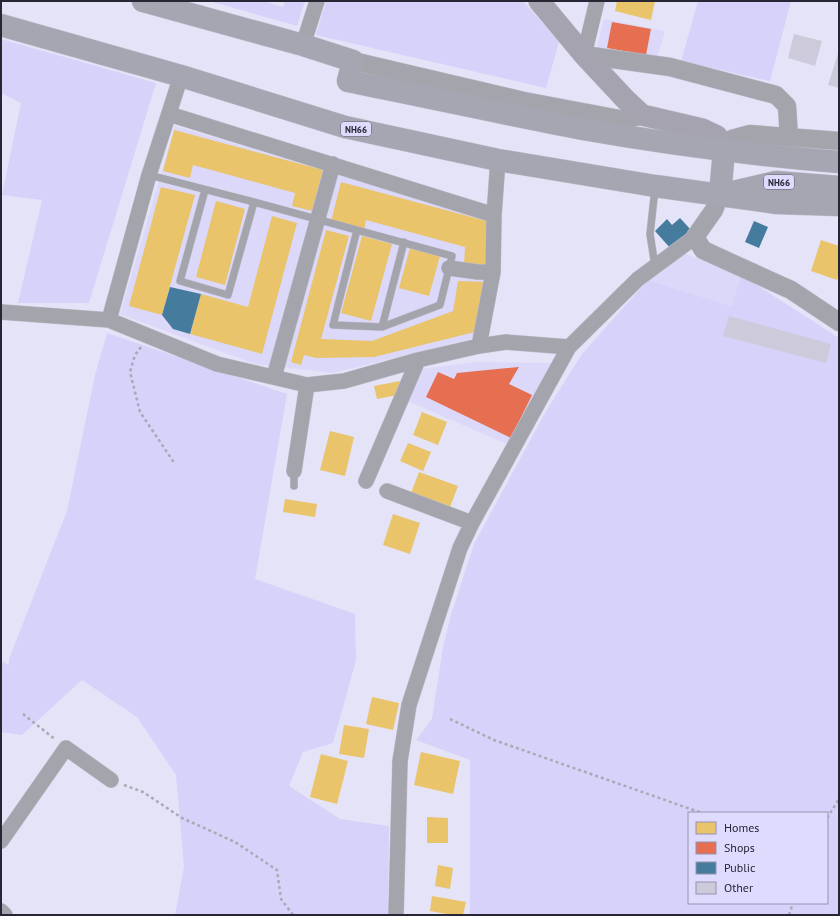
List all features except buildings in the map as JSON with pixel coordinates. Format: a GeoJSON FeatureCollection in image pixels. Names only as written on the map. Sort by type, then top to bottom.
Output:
{"type":"FeatureCollection","features":[{"type":"Feature","properties":{"kind":"highway"},"geometry":{"type":"LineString","coordinates":[[143,1],[303,45],[353,61],[348,81],[584,129],[724,150],[787,158],[839,162]]}},
{"type":"Feature","properties":{"kind":"highway","name":"NH66"},"geometry":{"type":"LineString","coordinates":[[1,25],[181,76],[345,127],[498,160],[720,196],[776,182],[839,187]]}},
{"type":"Feature","properties":{"kind":"highway"},"geometry":{"type":"LineString","coordinates":[[724,150],[720,196],[777,203],[839,205]]}},
{"type":"Feature","properties":{"kind":"main road"},"geometry":{"type":"LineString","coordinates":[[539,1],[584,55],[642,115],[702,129],[717,136],[724,150]]}},
{"type":"Feature","properties":{"kind":"street"},"geometry":{"type":"LineString","coordinates":[[303,45],[317,1]]}},
{"type":"Feature","properties":{"kind":"street"},"geometry":{"type":"LineString","coordinates":[[596,1],[584,55],[670,67],[776,95],[787,106],[789,137]]}},
{"type":"Feature","properties":{"kind":"street"},"geometry":{"type":"LineString","coordinates":[[353,61],[524,100],[625,120],[642,115]]}},
{"type":"Feature","properties":{"kind":"street"},"geometry":{"type":"LineString","coordinates":[[110,320],[149,175],[181,76]]}},
{"type":"Feature","properties":{"kind":"street"},"geometry":{"type":"LineString","coordinates":[[169,114],[494,215]]}},
{"type":"Feature","properties":{"kind":"street"},"geometry":{"type":"LineString","coordinates":[[821,140],[839,132]]}},
{"type":"Feature","properties":{"kind":"street"},"geometry":{"type":"LineString","coordinates":[[724,150],[732,139],[750,134],[839,142]]}},
{"type":"Feature","properties":{"kind":"street"},"geometry":{"type":"LineString","coordinates":[[479,346],[493,272],[494,215],[498,160]]}},
{"type":"Feature","properties":{"kind":"street"},"geometry":{"type":"LineString","coordinates":[[274,377],[333,164]]}},
{"type":"Feature","properties":{"kind":"street"},"geometry":{"type":"LineString","coordinates":[[396,915],[400,761],[409,705],[460,548],[472,523],[569,347],[638,280],[695,237],[714,210],[720,196]]}},
{"type":"Feature","properties":{"kind":"street"},"geometry":{"type":"LineString","coordinates":[[695,237],[703,250],[790,290],[839,322]]}},
{"type":"Feature","properties":{"kind":"street"},"geometry":{"type":"LineString","coordinates":[[449,268],[478,272],[493,272]]}},
{"type":"Feature","properties":{"kind":"street"},"geometry":{"type":"LineString","coordinates":[[1,312],[110,320],[217,364],[307,385],[344,381],[418,360],[479,346],[506,342],[569,347]]}},
{"type":"Feature","properties":{"kind":"street"},"geometry":{"type":"LineString","coordinates":[[366,481],[418,360]]}},
{"type":"Feature","properties":{"kind":"street"},"geometry":{"type":"LineString","coordinates":[[294,471],[307,385]]}},
{"type":"Feature","properties":{"kind":"street"},"geometry":{"type":"LineString","coordinates":[[387,491],[472,523]]}},
{"type":"Feature","properties":{"kind":"street"},"geometry":{"type":"LineString","coordinates":[[1,841],[66,748],[111,780]]}},
{"type":"Feature","properties":{"kind":"street"},"geometry":{"type":"LineString","coordinates":[[1,912],[5,915]]}},
{"type":"Feature","properties":{"kind":"lane"},"geometry":{"type":"LineString","coordinates":[[149,175],[404,242],[452,256],[440,304],[382,327],[333,325],[357,230]]}},
{"type":"Feature","properties":{"kind":"lane"},"geometry":{"type":"LineString","coordinates":[[655,186],[650,234],[655,266]]}},
{"type":"Feature","properties":{"kind":"lane"},"geometry":{"type":"LineString","coordinates":[[205,190],[180,281],[228,295],[254,202]]}},
{"type":"Feature","properties":{"kind":"lane"},"geometry":{"type":"LineString","coordinates":[[382,327],[404,242]]}},
{"type":"Feature","properties":{"kind":"lane"},"geometry":{"type":"LineString","coordinates":[[294,471],[294,486]]}},
{"type":"Feature","properties":{"kind":"path"},"geometry":{"type":"LineString","coordinates":[[150,336],[135,355],[130,372],[140,412],[175,464]]}},
{"type":"Feature","properties":{"kind":"path"},"geometry":{"type":"LineString","coordinates":[[23,714],[66,748]]}},
{"type":"Feature","properties":{"kind":"path"},"geometry":{"type":"LineString","coordinates":[[450,719],[494,740],[699,812]]}},
{"type":"Feature","properties":{"kind":"path"},"geometry":{"type":"LineString","coordinates":[[111,780],[143,792],[182,818],[235,842],[277,870],[281,899],[293,915]]}},
{"type":"Feature","properties":{"kind":"path"},"geometry":{"type":"LineString","coordinates":[[828,816],[839,799]]}},
{"type":"Feature","properties":{"kind":"path"},"geometry":{"type":"LineString","coordinates":[[789,915],[793,904]]}},
{"type":"Feature","properties":{"kind":"shaded area"},"geometry":{"type":"Polygon","coordinates":[[[209,1],[263,1],[283,7],[285,1],[305,1],[297,26],[209,1]]]}},
{"type":"Feature","properties":{"kind":"shaded area"},"geometry":{"type":"Polygon","coordinates":[[[326,1],[523,1],[559,42],[546,88],[316,35],[326,1]]]}},
{"type":"Feature","properties":{"kind":"shaded area"},"geometry":{"type":"Polygon","coordinates":[[[698,1],[791,1],[770,81],[681,61],[698,1]]]}},
{"type":"Feature","properties":{"kind":"shaded area"},"geometry":{"type":"Polygon","coordinates":[[[604,19],[665,31],[656,61],[596,51],[604,19]]]}},
{"type":"Feature","properties":{"kind":"shaded area"},"geometry":{"type":"Polygon","coordinates":[[[1,39],[156,83],[89,303],[18,303],[42,200],[2,195],[21,103],[1,93],[1,39]]]}},
{"type":"Feature","properties":{"kind":"shaded area"},"geometry":{"type":"Polygon","coordinates":[[[175,126],[492,220],[484,275],[478,337],[333,373],[255,364],[120,314],[175,126]]]}},
{"type":"Feature","properties":{"kind":"shaded area"},"geometry":{"type":"Polygon","coordinates":[[[684,253],[741,275],[731,306],[648,280],[684,253]]]}},
{"type":"Feature","properties":{"kind":"shaded area"},"geometry":{"type":"Polygon","coordinates":[[[741,275],[839,338],[839,915],[470,915],[470,760],[416,740],[432,719],[443,647],[451,615],[474,544],[545,413],[582,354],[648,280],[731,306],[741,275]]]}},
{"type":"Feature","properties":{"kind":"shaded area"},"geometry":{"type":"Polygon","coordinates":[[[107,333],[287,394],[255,579],[355,614],[356,660],[333,743],[303,752],[289,786],[340,819],[389,826],[388,915],[175,915],[184,867],[176,775],[137,717],[82,680],[22,735],[1,732],[1,661],[9,665],[9,659],[67,511],[95,375],[107,333]]]}},
{"type":"Feature","properties":{"kind":"shaded area"},"geometry":{"type":"Polygon","coordinates":[[[475,362],[553,363],[509,445],[403,399],[415,370],[475,362]]]}}]}
